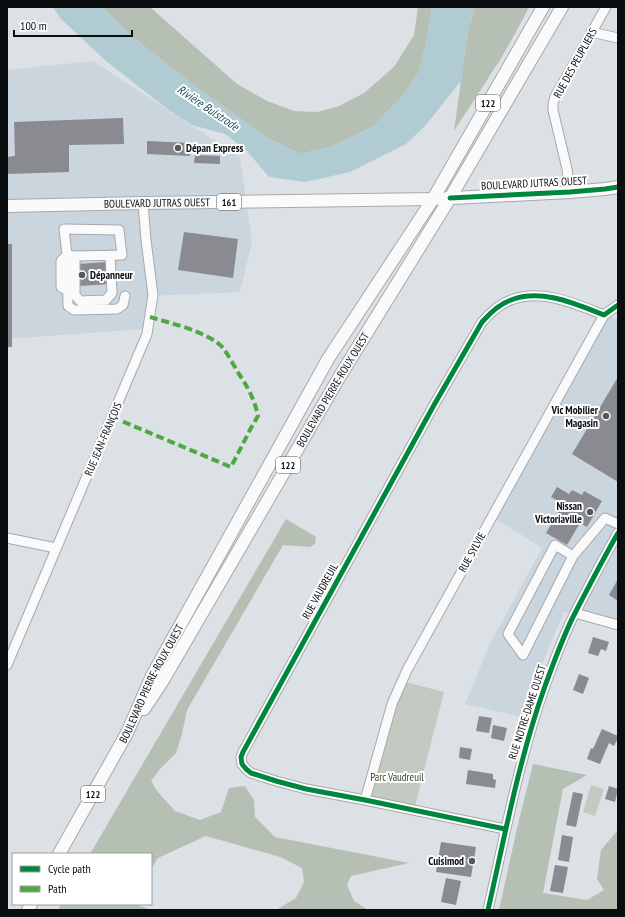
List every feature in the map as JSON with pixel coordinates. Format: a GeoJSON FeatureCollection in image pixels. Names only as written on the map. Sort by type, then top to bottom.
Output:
{"type":"FeatureCollection","features":[{"type":"Feature","properties":{"kind":"main road","name":"BOULEVARD PIERRE-ROUX OUEST"},"geometry":{"type":"LineString","coordinates":[[127,733],[152,676],[328,359],[433,199],[543,7]]}},
{"type":"Feature","properties":{"kind":"main road","name":"BOULEVARD PIERRE-ROUX OUEST"},"geometry":{"type":"LineString","coordinates":[[127,733],[162,682],[340,376],[450,198],[562,7]]}},
{"type":"Feature","properties":{"kind":"main road","name":"BOULEVARD JUTRAS OUEST"},"geometry":{"type":"LineString","coordinates":[[7,206],[433,199],[570,192],[618,187]]}},
{"type":"Feature","properties":{"kind":"main road","name":"122"},"geometry":{"type":"LineString","coordinates":[[60,853],[127,733]]}},
{"type":"Feature","properties":{"kind":"street","name":"RUE DES PEUPLIERS"},"geometry":{"type":"LineString","coordinates":[[570,192],[568,169],[553,110],[553,104],[555,97],[606,7]]}},
{"type":"Feature","properties":{"kind":"street"},"geometry":{"type":"LineString","coordinates":[[591,32],[618,38]]}},
{"type":"Feature","properties":{"kind":"street","name":"RUE JEAN-FRANÇOIS"},"geometry":{"type":"LineString","coordinates":[[7,665],[147,334],[153,295],[143,203]]}},
{"type":"Feature","properties":{"kind":"street"},"geometry":{"type":"LineString","coordinates":[[71,256],[110,255],[122,255],[119,230],[64,229],[71,256],[75,295],[80,301],[106,300],[112,293],[110,255]]}},
{"type":"Feature","properties":{"kind":"street"},"geometry":{"type":"LineString","coordinates":[[71,256],[68,306],[74,310],[117,309],[123,305],[125,296]]}},
{"type":"Feature","properties":{"kind":"street","name":"RUE VAUDREUIL"},"geometry":{"type":"LineString","coordinates":[[505,829],[306,789],[276,781],[251,773],[242,764],[241,757],[434,405],[482,322],[492,311],[511,300],[528,296],[549,297],[604,315]]}},
{"type":"Feature","properties":{"kind":"street"},"geometry":{"type":"LineString","coordinates":[[604,315],[618,305]]}},
{"type":"Feature","properties":{"kind":"street","name":"RUE SYLVIE"},"geometry":{"type":"LineString","coordinates":[[365,800],[392,704],[407,670],[604,315]]}},
{"type":"Feature","properties":{"kind":"street"},"geometry":{"type":"LineString","coordinates":[[573,556],[555,545],[508,634],[523,655],[573,556],[605,518],[618,524]]}},
{"type":"Feature","properties":{"kind":"street","name":"RUE NOTRE-DAME OUEST"},"geometry":{"type":"LineString","coordinates":[[488,910],[521,762],[545,685],[567,630],[611,554],[618,532]]}},
{"type":"Feature","properties":{"kind":"street"},"geometry":{"type":"LineString","coordinates":[[7,538],[56,548]]}},
{"type":"Feature","properties":{"kind":"street"},"geometry":{"type":"LineString","coordinates":[[575,614],[618,625]]}},
{"type":"Feature","properties":{"kind":"shaded area"},"geometry":{"type":"Polygon","coordinates":[[[102,7],[150,7],[237,84],[267,101],[294,111],[317,112],[339,106],[364,93],[394,67],[414,35],[418,7],[432,7],[427,39],[419,72],[405,93],[374,126],[333,146],[300,154],[268,138],[204,93],[131,36],[102,7]]]}},
{"type":"Feature","properties":{"kind":"shaded area"},"geometry":{"type":"Polygon","coordinates":[[[475,7],[529,7],[500,60],[454,131],[468,30],[475,7]]]}},
{"type":"Feature","properties":{"kind":"shaded area"},"geometry":{"type":"Polygon","coordinates":[[[93,61],[240,157],[252,242],[240,292],[149,296],[144,329],[7,339],[7,70],[93,61]]]}},
{"type":"Feature","properties":{"kind":"shaded area"},"geometry":{"type":"Polygon","coordinates":[[[606,313],[618,320],[618,625],[564,612],[542,664],[523,717],[465,704],[491,642],[542,548],[495,518],[606,313]]]}},
{"type":"Feature","properties":{"kind":"shaded area"},"geometry":{"type":"Polygon","coordinates":[[[286,519],[316,537],[315,544],[310,547],[283,545],[187,710],[176,753],[160,769],[151,781],[157,791],[175,811],[200,820],[221,812],[229,788],[245,786],[254,800],[255,817],[275,837],[409,863],[351,876],[347,885],[354,901],[366,910],[276,910],[296,898],[304,882],[302,868],[280,857],[206,836],[158,858],[152,867],[152,853],[91,853],[286,519]]]}},
{"type":"Feature","properties":{"kind":"shaded area"},"geometry":{"type":"Polygon","coordinates":[[[533,764],[587,775],[563,789],[543,893],[587,900],[604,890],[597,879],[601,850],[618,830],[618,910],[499,910],[533,764]]]}},
{"type":"Feature","properties":{"kind":"shaded area"},"geometry":{"type":"Polygon","coordinates":[[[60,905],[138,905],[151,910],[58,910],[60,905]]]}},
{"type":"Feature","properties":{"kind":"green space","name":"Parc Vaudreuil"},"geometry":{"type":"Polygon","coordinates":[[[402,681],[444,692],[414,810],[365,800],[402,681]]]}},
{"type":"Feature","properties":{"kind":"green space"},"geometry":{"type":"Polygon","coordinates":[[[591,785],[604,789],[595,816],[583,812],[591,785]]]}},
{"type":"Feature","properties":{"kind":"water","name":"Rivière Bulstrode"},"geometry":{"type":"Polygon","coordinates":[[[53,7],[102,7],[131,36],[204,93],[268,138],[300,154],[333,146],[374,126],[405,93],[419,72],[427,39],[432,7],[475,7],[468,30],[461,81],[425,126],[406,144],[350,172],[305,182],[269,177],[247,151],[225,134],[192,125],[166,108],[106,61],[60,18],[53,7]]]}},
{"type":"Feature","properties":{"kind":"building"},"geometry":{"type":"Polygon","coordinates":[[[123,118],[124,144],[69,145],[69,172],[7,174],[7,157],[15,156],[14,122],[123,118]]]}},
{"type":"Feature","properties":{"kind":"building"},"geometry":{"type":"Polygon","coordinates":[[[147,141],[191,143],[190,156],[147,154],[147,141]]]}},
{"type":"Feature","properties":{"kind":"building"},"geometry":{"type":"Polygon","coordinates":[[[195,155],[220,156],[220,164],[194,163],[195,155]]]}},
{"type":"Feature","properties":{"kind":"building"},"geometry":{"type":"Polygon","coordinates":[[[184,232],[238,239],[233,278],[178,270],[184,232]]]}},
{"type":"Feature","properties":{"kind":"building"},"geometry":{"type":"Polygon","coordinates":[[[7,244],[12,244],[12,347],[7,347],[7,244]]]}},
{"type":"Feature","properties":{"kind":"building"},"geometry":{"type":"Polygon","coordinates":[[[108,262],[110,284],[80,286],[78,264],[108,262]]]}},
{"type":"Feature","properties":{"kind":"building","name":"Vic Mobilier Magasin"},"geometry":{"type":"Polygon","coordinates":[[[618,377],[618,482],[572,454],[618,377]]]}},
{"type":"Feature","properties":{"kind":"building"},"geometry":{"type":"Polygon","coordinates":[[[557,487],[569,494],[572,490],[582,495],[584,491],[602,501],[587,527],[580,523],[567,545],[546,533],[563,504],[551,497],[557,487]]]}},
{"type":"Feature","properties":{"kind":"building"},"geometry":{"type":"Polygon","coordinates":[[[618,579],[618,601],[609,595],[618,579]]]}},
{"type":"Feature","properties":{"kind":"building"},"geometry":{"type":"Polygon","coordinates":[[[593,637],[609,642],[606,651],[601,649],[598,656],[588,653],[593,637]]]}},
{"type":"Feature","properties":{"kind":"building"},"geometry":{"type":"Polygon","coordinates":[[[579,674],[589,678],[583,694],[573,690],[579,674]]]}},
{"type":"Feature","properties":{"kind":"building"},"geometry":{"type":"Polygon","coordinates":[[[479,716],[492,718],[489,733],[476,731],[479,716]]]}},
{"type":"Feature","properties":{"kind":"building"},"geometry":{"type":"Polygon","coordinates":[[[493,725],[507,728],[504,741],[491,738],[493,725]]]}},
{"type":"Feature","properties":{"kind":"building"},"geometry":{"type":"Polygon","coordinates":[[[602,729],[618,736],[618,738],[614,746],[609,743],[600,764],[587,759],[591,748],[593,749],[602,729]]]}},
{"type":"Feature","properties":{"kind":"building"},"geometry":{"type":"Polygon","coordinates":[[[460,747],[472,749],[470,760],[459,758],[460,747]]]}},
{"type":"Feature","properties":{"kind":"building"},"geometry":{"type":"Polygon","coordinates":[[[468,770],[493,774],[493,779],[496,780],[495,788],[466,784],[468,770]]]}},
{"type":"Feature","properties":{"kind":"building"},"geometry":{"type":"Polygon","coordinates":[[[609,786],[618,789],[615,802],[605,799],[609,786]]]}},
{"type":"Feature","properties":{"kind":"building"},"geometry":{"type":"Polygon","coordinates":[[[573,792],[583,794],[576,827],[566,825],[573,792]]]}},
{"type":"Feature","properties":{"kind":"building"},"geometry":{"type":"Polygon","coordinates":[[[562,835],[573,837],[569,862],[558,860],[562,835]]]}},
{"type":"Feature","properties":{"kind":"building"},"geometry":{"type":"Polygon","coordinates":[[[441,842],[476,847],[471,877],[436,872],[441,842]]]}},
{"type":"Feature","properties":{"kind":"building"},"geometry":{"type":"Polygon","coordinates":[[[555,865],[568,867],[563,893],[550,891],[555,865]]]}},
{"type":"Feature","properties":{"kind":"building"},"geometry":{"type":"Polygon","coordinates":[[[446,878],[461,881],[456,905],[441,902],[446,878]]]}},
{"type":"Feature","properties":{"kind":"marked path"},"geometry":{"type":"LineString","coordinates":[[112,417],[231,467],[258,416],[248,389],[223,348],[217,342],[178,325],[150,317]]}},
{"type":"Feature","properties":{"kind":"cycle path"},"geometry":{"type":"LineString","coordinates":[[450,198],[570,192],[618,187]]}},
{"type":"Feature","properties":{"kind":"cycle path"},"geometry":{"type":"LineString","coordinates":[[505,829],[306,789],[276,781],[251,773],[242,764],[241,757],[434,405],[482,322],[499,306],[511,300],[522,297],[534,296],[558,299],[582,306],[604,315],[618,305]]}},
{"type":"Feature","properties":{"kind":"cycle path"},"geometry":{"type":"LineString","coordinates":[[488,910],[520,769],[545,686],[571,622],[618,533]]}},
{"type":"Feature","properties":{"kind":"place","name":"Dépan Express"},"geometry":{"type":"Point","coordinates":[178,148]}},
{"type":"Feature","properties":{"kind":"place","name":"Dépanneur"},"geometry":{"type":"Point","coordinates":[82,275]}},
{"type":"Feature","properties":{"kind":"place","name":"Vic Mobilier Magasin"},"geometry":{"type":"Point","coordinates":[606,416]}},
{"type":"Feature","properties":{"kind":"place","name":"Nissan Victoriaville"},"geometry":{"type":"Point","coordinates":[590,512]}},
{"type":"Feature","properties":{"kind":"place","name":"Cuisimod"},"geometry":{"type":"Point","coordinates":[472,861]}}]}
